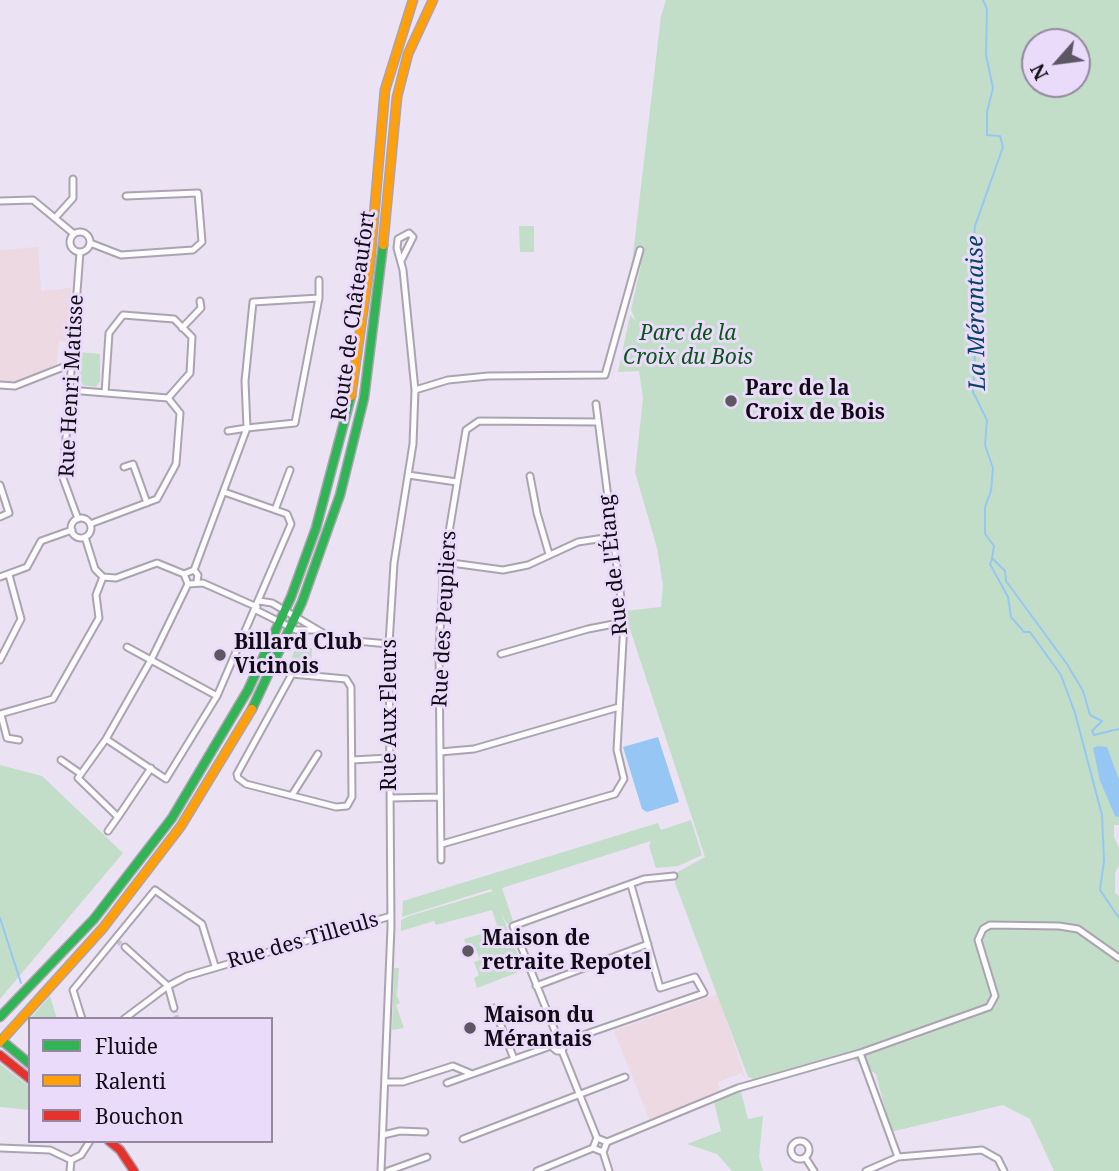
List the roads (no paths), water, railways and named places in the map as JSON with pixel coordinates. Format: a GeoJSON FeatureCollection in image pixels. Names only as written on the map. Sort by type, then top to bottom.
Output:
{"type":"FeatureCollection","features":[{"type":"Feature","properties":{"kind":"main road","name":"Route de Châteaufort"},"geometry":{"type":"LineString","coordinates":[[1,1041],[103,928],[181,826],[231,748],[291,628],[290,614],[351,396],[370,262],[385,90],[413,0]]}},
{"type":"Feature","properties":{"kind":"main road","name":"Route de Châteaufort"},"geometry":{"type":"LineString","coordinates":[[0,1017],[94,919],[172,818],[231,721],[279,623],[290,614],[340,495],[364,398],[380,281],[397,97],[408,54],[433,0]]}},
{"type":"Feature","properties":{"kind":"main road"},"geometry":{"type":"LineString","coordinates":[[1,1041],[28,1062]]}},
{"type":"Feature","properties":{"kind":"main road"},"geometry":{"type":"LineString","coordinates":[[0,1055],[28,1077]]}},
{"type":"Feature","properties":{"kind":"main road"},"geometry":{"type":"LineString","coordinates":[[111,1143],[120,1150],[134,1171]]}},
{"type":"Feature","properties":{"kind":"street"},"geometry":{"type":"LineString","coordinates":[[55,218],[73,198],[74,179]]}},
{"type":"Feature","properties":{"kind":"street"},"geometry":{"type":"LineString","coordinates":[[0,201],[33,200],[74,234],[85,233],[90,243],[121,255],[193,250],[202,242],[198,193],[126,196]]}},
{"type":"Feature","properties":{"kind":"street"},"geometry":{"type":"LineString","coordinates":[[409,233],[413,237],[401,261],[397,239],[409,233]]}},
{"type":"Feature","properties":{"kind":"street"},"geometry":{"type":"LineString","coordinates":[[74,234],[71,247],[80,252],[87,250],[90,243]]}},
{"type":"Feature","properties":{"kind":"street"},"geometry":{"type":"LineString","coordinates":[[415,390],[448,380],[488,376],[605,375],[640,250]]}},
{"type":"Feature","properties":{"kind":"street","name":"Rue Henri Matisse"},"geometry":{"type":"LineString","coordinates":[[78,519],[64,478],[80,252]]}},
{"type":"Feature","properties":{"kind":"street","name":"Rue Aux Fleurs"},"geometry":{"type":"LineString","coordinates":[[382,1171],[391,916],[389,644],[394,563],[413,444],[415,390],[401,261]]}},
{"type":"Feature","properties":{"kind":"street"},"geometry":{"type":"LineString","coordinates":[[228,431],[295,423],[319,298],[319,280]]}},
{"type":"Feature","properties":{"kind":"street"},"geometry":{"type":"LineString","coordinates":[[85,537],[95,569],[103,577],[116,578],[157,563],[184,574],[194,570],[247,428],[245,381],[253,302],[319,298]]}},
{"type":"Feature","properties":{"kind":"street"},"geometry":{"type":"LineString","coordinates":[[182,328],[201,308],[200,302]]}},
{"type":"Feature","properties":{"kind":"street"},"geometry":{"type":"LineString","coordinates":[[104,393],[109,333],[122,315],[174,319],[192,337],[190,373],[168,398]]}},
{"type":"Feature","properties":{"kind":"street"},"geometry":{"type":"LineString","coordinates":[[0,385],[15,386],[71,364]]}},
{"type":"Feature","properties":{"kind":"street"},"geometry":{"type":"LineString","coordinates":[[69,390],[168,398],[180,414],[176,464],[157,499],[90,524]]}},
{"type":"Feature","properties":{"kind":"street","name":"Rue de l'Étang"},"geometry":{"type":"LineString","coordinates":[[442,844],[615,794],[624,779],[617,750],[624,622],[596,404]]}},
{"type":"Feature","properties":{"kind":"street","name":"Rue des Peupliers"},"geometry":{"type":"LineString","coordinates":[[441,860],[439,650],[444,562],[466,430],[472,424],[598,422]]}},
{"type":"Feature","properties":{"kind":"street"},"geometry":{"type":"LineString","coordinates":[[124,467],[133,464],[147,503]]}},
{"type":"Feature","properties":{"kind":"street"},"geometry":{"type":"LineString","coordinates":[[275,510],[290,470]]}},
{"type":"Feature","properties":{"kind":"street"},"geometry":{"type":"LineString","coordinates":[[408,475],[457,482]]}},
{"type":"Feature","properties":{"kind":"street"},"geometry":{"type":"LineString","coordinates":[[530,477],[537,513],[550,554]]}},
{"type":"Feature","properties":{"kind":"street"},"geometry":{"type":"LineString","coordinates":[[0,485],[9,513],[0,517]]}},
{"type":"Feature","properties":{"kind":"street"},"geometry":{"type":"LineString","coordinates":[[106,740],[166,779],[217,695],[291,524],[287,514],[224,492]]}},
{"type":"Feature","properties":{"kind":"street"},"geometry":{"type":"LineString","coordinates":[[0,577],[27,567],[41,541],[72,530],[78,519],[86,520],[90,524],[90,532],[85,537],[76,537],[72,530]]}},
{"type":"Feature","properties":{"kind":"street"},"geometry":{"type":"LineString","coordinates":[[444,562],[503,570],[528,565],[578,542],[611,537]]}},
{"type":"Feature","properties":{"kind":"street"},"geometry":{"type":"LineString","coordinates":[[194,570],[198,575],[197,581]]}},
{"type":"Feature","properties":{"kind":"street"},"geometry":{"type":"LineString","coordinates":[[184,574],[188,584]]}},
{"type":"Feature","properties":{"kind":"street"},"geometry":{"type":"LineString","coordinates":[[0,660],[2,651],[21,619],[9,575]]}},
{"type":"Feature","properties":{"kind":"street"},"geometry":{"type":"LineString","coordinates":[[19,740],[7,738],[1,715],[53,699],[99,618],[96,594],[103,577]]}},
{"type":"Feature","properties":{"kind":"street"},"geometry":{"type":"LineString","coordinates":[[118,817],[78,778],[106,740],[151,660],[188,584],[197,581],[257,606],[279,623],[291,628],[306,632],[314,630]]}},
{"type":"Feature","properties":{"kind":"street"},"geometry":{"type":"LineString","coordinates":[[257,606],[272,603],[333,639],[389,644]]}},
{"type":"Feature","properties":{"kind":"street"},"geometry":{"type":"LineString","coordinates":[[501,654],[588,628],[624,622]]}},
{"type":"Feature","properties":{"kind":"street"},"geometry":{"type":"LineString","coordinates":[[127,647],[217,695]]}},
{"type":"Feature","properties":{"kind":"street"},"geometry":{"type":"LineString","coordinates":[[292,674],[341,678],[349,682],[352,760],[352,797],[346,806],[246,784],[237,774],[292,674]]}},
{"type":"Feature","properties":{"kind":"street"},"geometry":{"type":"LineString","coordinates":[[440,752],[474,749],[619,707]]}},
{"type":"Feature","properties":{"kind":"street"},"geometry":{"type":"LineString","coordinates":[[292,795],[318,754]]}},
{"type":"Feature","properties":{"kind":"street"},"geometry":{"type":"LineString","coordinates":[[352,760],[389,758]]}},
{"type":"Feature","properties":{"kind":"street"},"geometry":{"type":"LineString","coordinates":[[61,760],[81,774]]}},
{"type":"Feature","properties":{"kind":"street"},"geometry":{"type":"LineString","coordinates":[[107,831],[151,768]]}},
{"type":"Feature","properties":{"kind":"street"},"geometry":{"type":"LineString","coordinates":[[390,797],[440,797]]}},
{"type":"Feature","properties":{"kind":"street"},"geometry":{"type":"LineString","coordinates":[[631,884],[660,988],[695,977],[704,992],[566,1041],[556,1036],[513,926],[644,879],[674,876]]}},
{"type":"Feature","properties":{"kind":"street","name":"Rue des Tilleuls"},"geometry":{"type":"LineString","coordinates":[[81,1017],[74,990],[155,890],[202,924],[215,966]]}},
{"type":"Feature","properties":{"kind":"street","name":"Rue des Tilleuls"},"geometry":{"type":"LineString","coordinates":[[127,1017],[169,986],[215,966],[391,916]]}},
{"type":"Feature","properties":{"kind":"street"},"geometry":{"type":"LineString","coordinates":[[597,1138],[607,1142],[738,1088],[857,1054],[989,1007],[995,996],[978,940],[983,929],[990,925],[1059,926],[1078,929],[1119,958]]}},
{"type":"Feature","properties":{"kind":"street"},"geometry":{"type":"LineString","coordinates":[[536,986],[648,944]]}},
{"type":"Feature","properties":{"kind":"street"},"geometry":{"type":"LineString","coordinates":[[125,947],[169,986],[174,1008]]}},
{"type":"Feature","properties":{"kind":"street"},"geometry":{"type":"LineString","coordinates":[[494,1008],[513,1059]]}},
{"type":"Feature","properties":{"kind":"street"},"geometry":{"type":"LineString","coordinates":[[447,1083],[551,1046],[556,1036]]}},
{"type":"Feature","properties":{"kind":"street"},"geometry":{"type":"LineString","coordinates":[[566,1041],[562,1051],[597,1138],[593,1148]]}},
{"type":"Feature","properties":{"kind":"street"},"geometry":{"type":"LineString","coordinates":[[551,1046],[562,1051]]}},
{"type":"Feature","properties":{"kind":"street"},"geometry":{"type":"LineString","coordinates":[[857,1054],[898,1157]]}},
{"type":"Feature","properties":{"kind":"street"},"geometry":{"type":"LineString","coordinates":[[385,1082],[403,1082],[453,1066],[473,1074]]}},
{"type":"Feature","properties":{"kind":"street"},"geometry":{"type":"LineString","coordinates":[[463,1139],[625,1077]]}},
{"type":"Feature","properties":{"kind":"street"},"geometry":{"type":"LineString","coordinates":[[383,1135],[400,1131],[425,1132]]}},
{"type":"Feature","properties":{"kind":"street"},"geometry":{"type":"LineString","coordinates":[[607,1142],[603,1152],[609,1171]]}},
{"type":"Feature","properties":{"kind":"street"},"geometry":{"type":"LineString","coordinates":[[71,1160],[81,1155],[89,1143]]}},
{"type":"Feature","properties":{"kind":"street"},"geometry":{"type":"LineString","coordinates":[[0,1148],[50,1150],[71,1160]]}},
{"type":"Feature","properties":{"kind":"street"},"geometry":{"type":"LineString","coordinates":[[537,1171],[593,1148],[603,1152]]}},
{"type":"Feature","properties":{"kind":"street"},"geometry":{"type":"LineString","coordinates":[[866,1171],[898,1157],[982,1150],[998,1159],[1004,1171]]}},
{"type":"Feature","properties":{"kind":"street"},"geometry":{"type":"LineString","coordinates":[[388,1171],[427,1157]]}},
{"type":"Feature","properties":{"kind":"street"},"geometry":{"type":"LineString","coordinates":[[805,1157],[814,1171]]}},
{"type":"Feature","properties":{"kind":"street"},"geometry":{"type":"LineString","coordinates":[[70,1171],[71,1160]]}},
{"type":"Feature","properties":{"kind":"water"},"geometry":{"type":"Polygon","coordinates":[[[658,737],[679,802],[647,812],[642,809],[623,747],[658,737]]]}},
{"type":"Feature","properties":{"kind":"water"},"geometry":{"type":"Polygon","coordinates":[[[1107,747],[1119,779],[1119,817],[1115,816],[1100,781],[1093,748],[1107,747]]]}},
{"type":"Feature","properties":{"kind":"waterway","name":"La Mérantaise"},"geometry":{"type":"LineString","coordinates":[[983,0],[987,9],[986,55],[993,88],[987,112],[987,135],[1000,136],[1003,147],[975,226],[973,250],[977,314],[973,392],[987,420],[985,445],[993,468],[991,491],[985,507],[985,534],[994,546],[992,558],[1005,571],[1006,581],[1067,664],[1083,691],[1090,715],[1102,721],[1092,731],[1094,735],[1119,729]]}},
{"type":"Feature","properties":{"kind":"waterway"},"geometry":{"type":"LineString","coordinates":[[992,559],[990,564],[1008,597],[1011,617],[1024,632],[1030,632],[1061,675],[1075,713],[1102,815],[1104,861],[1100,890],[1119,918]]}},
{"type":"Feature","properties":{"kind":"waterway"},"geometry":{"type":"LineString","coordinates":[[0,918],[21,983]]}},
{"type":"Feature","properties":{"kind":"tunnel"},"geometry":{"type":"LineString","coordinates":[[117,941],[125,947]]}},
{"type":"Feature","properties":{"kind":"tunnel"},"geometry":{"type":"LineString","coordinates":[[174,1008],[176,1017]]}},
{"type":"Feature","properties":{"kind":"place","name":"Parc de la Croix de Bois"},"geometry":{"type":"Point","coordinates":[731,401]}},
{"type":"Feature","properties":{"kind":"place","name":"Billard Club Vicinois"},"geometry":{"type":"Point","coordinates":[220,655]}},
{"type":"Feature","properties":{"kind":"place","name":"Maison de retraite Repotel"},"geometry":{"type":"Point","coordinates":[468,951]}},
{"type":"Feature","properties":{"kind":"place","name":"Maison du Mérantais"},"geometry":{"type":"Point","coordinates":[470,1028]}},
{"type":"Feature","properties":{"kind":"park label","name":"Parc de la Croix du Bois"},"geometry":{"type":"Point","coordinates":[688,346]}}]}
